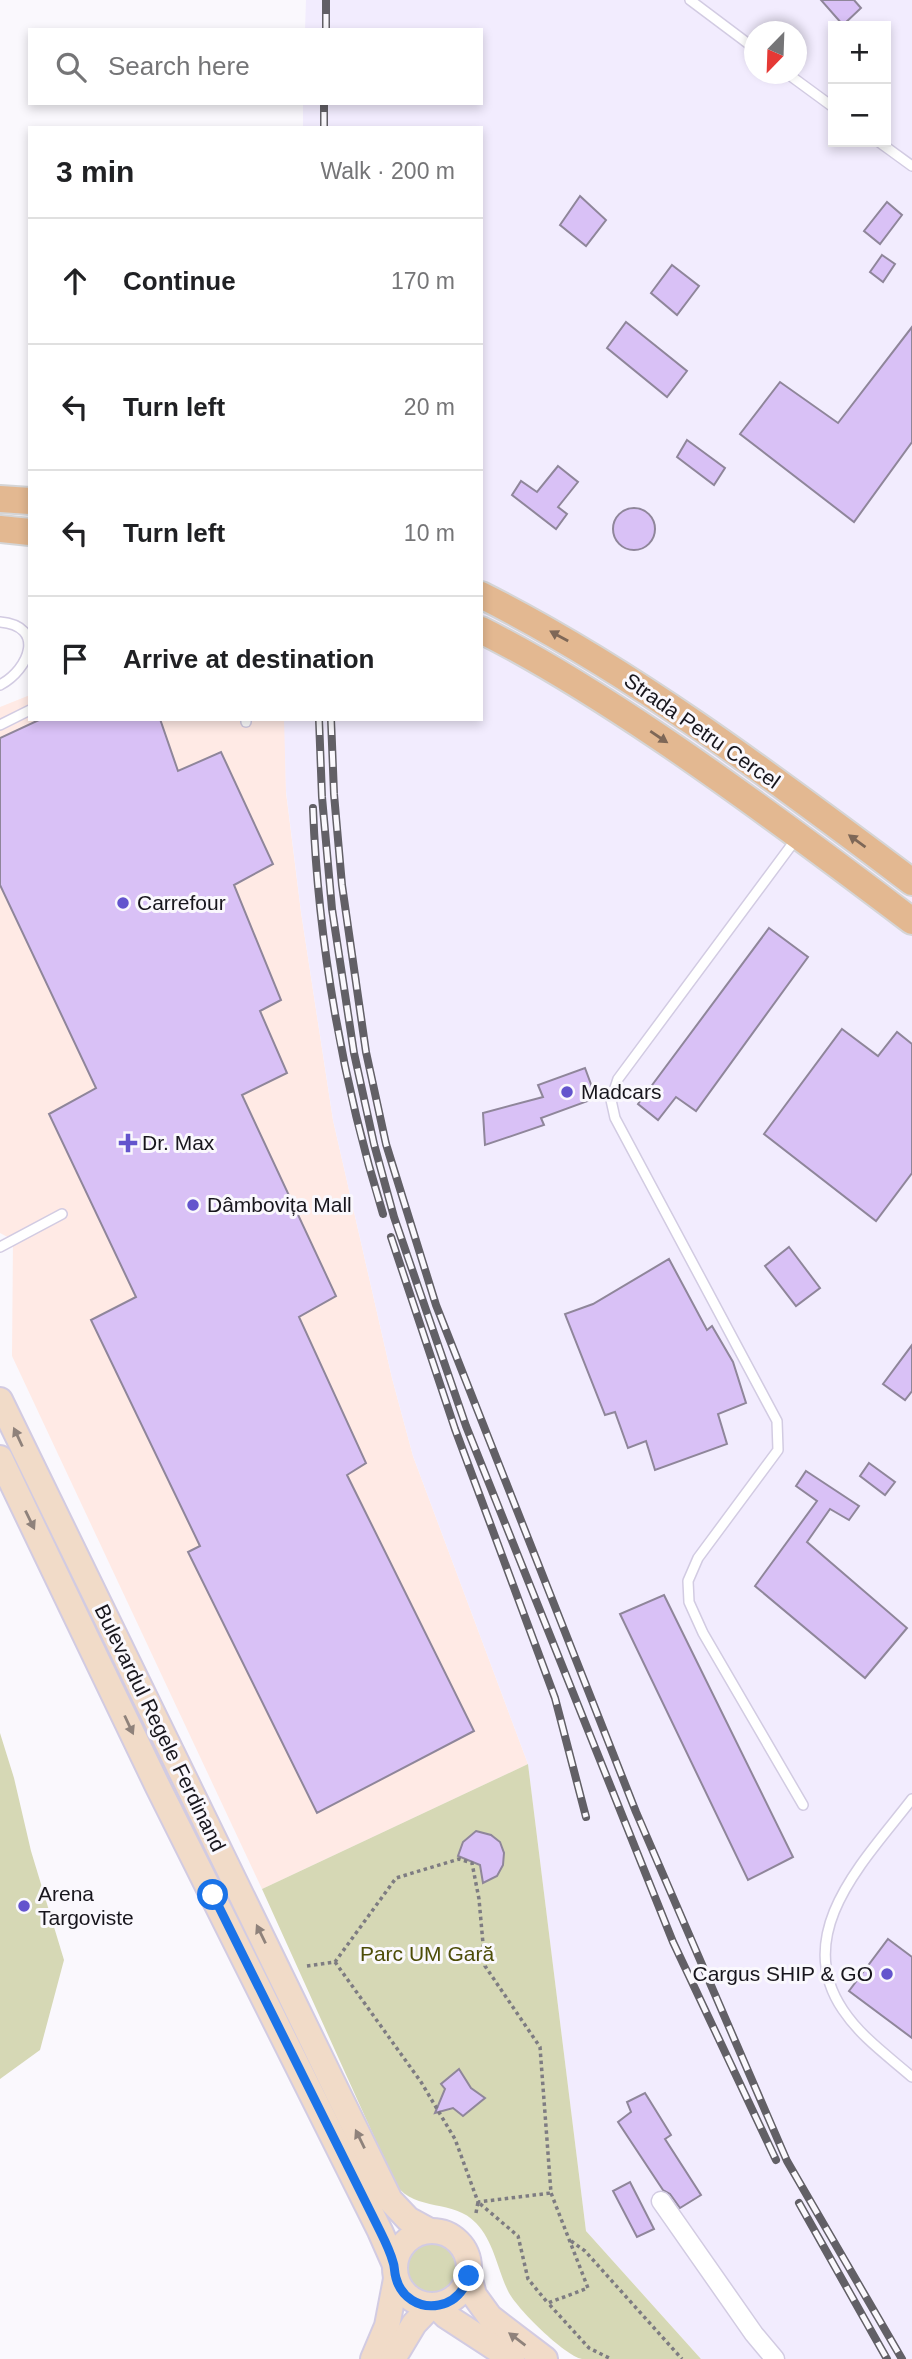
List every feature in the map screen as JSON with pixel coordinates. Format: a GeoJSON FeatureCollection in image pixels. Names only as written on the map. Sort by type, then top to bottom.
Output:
{"type":"FeatureCollection","features":[{"type":"Feature","properties":{"kind":"main road"},"geometry":{"type":"LineString","coordinates":[[0,499],[28,501]]}},
{"type":"Feature","properties":{"kind":"main road"},"geometry":{"type":"LineString","coordinates":[[0,529],[28,532]]}},
{"type":"Feature","properties":{"kind":"main road","name":"Strada Petru Cercel"},"geometry":{"type":"LineString","coordinates":[[483,596],[572,644],[617,672],[912,882]]}},
{"type":"Feature","properties":{"kind":"main road","name":"Strada Petru Cercel"},"geometry":{"type":"LineString","coordinates":[[483,631],[602,699],[723,780],[912,921]]}},
{"type":"Feature","properties":{"kind":"main road","name":"Bulevardul Regele Ferdinand"},"geometry":{"type":"LineString","coordinates":[[0,1400],[390,2200],[408,2219],[430,2231]]}},
{"type":"Feature","properties":{"kind":"main road","name":"Bulevardul Regele Ferdinand"},"geometry":{"type":"LineString","coordinates":[[0,1458],[158,1787],[380,2231],[395,2272]]}},
{"type":"Feature","properties":{"kind":"main road"},"geometry":{"type":"LineString","coordinates":[[382,2354],[393,2305],[397,2255],[410,2238],[430,2231],[440,2231],[457,2240],[468,2257],[474,2295],[485,2312],[545,2359]]}},
{"type":"Feature","properties":{"kind":"main road"},"geometry":{"type":"LineString","coordinates":[[395,2272],[408,2298],[434,2306],[512,2359]]}},
{"type":"Feature","properties":{"kind":"main road"},"geometry":{"type":"LineString","coordinates":[[382,2354],[434,2306],[453,2300],[461,2293],[469,2276]]}},
{"type":"Feature","properties":{"kind":"street"},"geometry":{"type":"LineString","coordinates":[[661,2202],[754,2334],[775,2359]]}},
{"type":"Feature","properties":{"kind":"lane"},"geometry":{"type":"LineString","coordinates":[[690,0],[744,40]]}},
{"type":"Feature","properties":{"kind":"lane"},"geometry":{"type":"LineString","coordinates":[[802,84],[828,103]]}},
{"type":"Feature","properties":{"kind":"lane"},"geometry":{"type":"LineString","coordinates":[[886,147],[912,166]]}},
{"type":"Feature","properties":{"kind":"lane"},"geometry":{"type":"LineString","coordinates":[[0,622],[12,623],[23,629],[28,638]]}},
{"type":"Feature","properties":{"kind":"lane"},"geometry":{"type":"LineString","coordinates":[[0,685],[23,667],[28,654]]}},
{"type":"Feature","properties":{"kind":"lane"},"geometry":{"type":"LineString","coordinates":[[0,725],[28,711]]}},
{"type":"Feature","properties":{"kind":"lane"},"geometry":{"type":"LineString","coordinates":[[799,835],[618,1079],[611,1100],[615,1118],[777,1421],[778,1450],[698,1558],[688,1581],[689,1602],[703,1633],[803,1805]]}},
{"type":"Feature","properties":{"kind":"lane"},"geometry":{"type":"LineString","coordinates":[[0,1247],[62,1214]]}},
{"type":"Feature","properties":{"kind":"lane"},"geometry":{"type":"LineString","coordinates":[[0,1236],[13,1239]]}},
{"type":"Feature","properties":{"kind":"lane"},"geometry":{"type":"LineString","coordinates":[[912,1799],[849,1881],[834,1908],[825,1941],[826,1966],[832,1990],[843,2010],[866,2038],[912,2077]]}},
{"type":"Feature","properties":{"kind":"path"},"geometry":{"type":"LineString","coordinates":[[307,1966],[335,1962],[396,1878],[460,1858],[472,1863],[479,1899],[485,1966],[540,2047],[551,2193],[588,2288],[548,2303]]}},
{"type":"Feature","properties":{"kind":"path"},"geometry":{"type":"LineString","coordinates":[[335,1962],[435,2105],[455,2139],[478,2202],[518,2236],[528,2279],[589,2348],[611,2359]]}},
{"type":"Feature","properties":{"kind":"path"},"geometry":{"type":"LineString","coordinates":[[478,2202],[551,2193]]}},
{"type":"Feature","properties":{"kind":"path"},"geometry":{"type":"LineString","coordinates":[[476,2213],[478,2202]]}},
{"type":"Feature","properties":{"kind":"path"},"geometry":{"type":"LineString","coordinates":[[569,2239],[585,2251],[682,2359]]}},
{"type":"Feature","properties":{"kind":"shaded area"},"geometry":{"type":"Polygon","coordinates":[[[306,0],[912,0],[912,2359],[701,2359],[586,2231],[528,1764],[413,1456],[392,1378],[333,1120],[301,912],[286,791],[284,721],[483,721],[483,126],[303,126],[303,105],[483,105],[483,28],[305,28],[306,0]]]}},
{"type":"Feature","properties":{"kind":"shaded area"},"geometry":{"type":"Polygon","coordinates":[[[28,696],[28,721],[285,721],[286,792],[301,912],[333,1120],[392,1378],[413,1456],[528,1764],[262,1889],[12,1356],[13,1240],[0,1233],[0,707],[28,696]]]}},
{"type":"Feature","properties":{"kind":"green space","name":"Arena Targoviste"},"geometry":{"type":"Polygon","coordinates":[[[0,1733],[14,1778],[31,1851],[64,1960],[40,2050],[0,2079],[0,1733]]]}},
{"type":"Feature","properties":{"kind":"green space","name":"Parc UM Gară"},"geometry":{"type":"Polygon","coordinates":[[[528,1764],[586,2231],[701,2359],[582,2359],[574,2356],[542,2330],[513,2299],[491,2247],[476,2223],[457,2211],[414,2199],[396,2185],[262,1889],[528,1764]]]}},
{"type":"Feature","properties":{"kind":"green space"},"geometry":{"type":"Polygon","coordinates":[[[432,2244],[449,2251],[456,2268],[449,2285],[432,2292],[415,2285],[408,2268],[415,2251],[432,2244]]]}},
{"type":"Feature","properties":{"kind":"building"},"geometry":{"type":"Polygon","coordinates":[[[821,0],[854,0],[861,8],[847,21],[839,21],[821,0]]]}},
{"type":"Feature","properties":{"kind":"building"},"geometry":{"type":"Polygon","coordinates":[[[580,196],[606,220],[586,246],[560,225],[580,196]]]}},
{"type":"Feature","properties":{"kind":"building"},"geometry":{"type":"Polygon","coordinates":[[[887,202],[902,215],[880,244],[864,231],[887,202]]]}},
{"type":"Feature","properties":{"kind":"building"},"geometry":{"type":"Polygon","coordinates":[[[882,255],[895,264],[883,282],[870,272],[882,255]]]}},
{"type":"Feature","properties":{"kind":"building"},"geometry":{"type":"Polygon","coordinates":[[[672,265],[699,286],[677,315],[651,293],[672,265]]]}},
{"type":"Feature","properties":{"kind":"building"},"geometry":{"type":"Polygon","coordinates":[[[626,322],[687,371],[667,397],[607,348],[626,322]]]}},
{"type":"Feature","properties":{"kind":"building"},"geometry":{"type":"Polygon","coordinates":[[[912,327],[912,442],[854,522],[740,434],[780,382],[838,423],[912,327]]]}},
{"type":"Feature","properties":{"kind":"building"},"geometry":{"type":"Polygon","coordinates":[[[687,440],[725,468],[714,485],[677,457],[687,440]]]}},
{"type":"Feature","properties":{"kind":"building"},"geometry":{"type":"Polygon","coordinates":[[[558,466],[578,482],[558,507],[567,514],[556,529],[512,495],[521,481],[537,492],[558,466]]]}},
{"type":"Feature","properties":{"kind":"building"},"geometry":{"type":"Polygon","coordinates":[[[634,508],[649,514],[655,529],[649,544],[634,550],[619,544],[613,529],[619,514],[634,508]]]}},
{"type":"Feature","properties":{"kind":"building","name":"Dâmbovița Mall"},"geometry":{"type":"Polygon","coordinates":[[[37,721],[161,721],[178,771],[221,752],[273,864],[234,885],[281,1000],[260,1011],[287,1073],[242,1095],[336,1296],[299,1317],[366,1463],[347,1475],[474,1731],[317,1813],[188,1552],[200,1546],[91,1320],[136,1297],[49,1114],[96,1088],[0,885],[0,738],[37,721]]]}},
{"type":"Feature","properties":{"kind":"building"},"geometry":{"type":"Polygon","coordinates":[[[769,928],[808,957],[696,1111],[676,1097],[658,1120],[638,1104],[769,928]]]}},
{"type":"Feature","properties":{"kind":"building"},"geometry":{"type":"Polygon","coordinates":[[[842,1029],[878,1056],[897,1032],[912,1044],[912,1173],[876,1221],[764,1134],[842,1029]]]}},
{"type":"Feature","properties":{"kind":"building"},"geometry":{"type":"Polygon","coordinates":[[[585,1068],[596,1098],[541,1118],[544,1125],[485,1145],[483,1113],[543,1097],[538,1085],[585,1068]]]}},
{"type":"Feature","properties":{"kind":"building"},"geometry":{"type":"Polygon","coordinates":[[[789,1247],[820,1288],[796,1306],[765,1266],[789,1247]]]}},
{"type":"Feature","properties":{"kind":"building"},"geometry":{"type":"Polygon","coordinates":[[[669,1259],[707,1330],[712,1326],[733,1362],[746,1403],[718,1414],[727,1444],[655,1470],[646,1441],[628,1448],[615,1412],[605,1415],[565,1314],[593,1304],[669,1259]]]}},
{"type":"Feature","properties":{"kind":"building"},"geometry":{"type":"Polygon","coordinates":[[[912,1345],[912,1391],[905,1400],[883,1384],[912,1345]]]}},
{"type":"Feature","properties":{"kind":"building"},"geometry":{"type":"Polygon","coordinates":[[[869,1463],[895,1482],[885,1495],[860,1476],[869,1463]]]}},
{"type":"Feature","properties":{"kind":"building"},"geometry":{"type":"Polygon","coordinates":[[[806,1471],[859,1506],[849,1520],[830,1509],[807,1542],[907,1628],[865,1678],[755,1586],[817,1501],[796,1486],[806,1471]]]}},
{"type":"Feature","properties":{"kind":"building"},"geometry":{"type":"Polygon","coordinates":[[[664,1595],[793,1857],[748,1880],[620,1614],[664,1595]]]}},
{"type":"Feature","properties":{"kind":"building"},"geometry":{"type":"Polygon","coordinates":[[[476,1831],[491,1835],[500,1842],[504,1853],[503,1865],[497,1876],[483,1883],[480,1865],[458,1856],[463,1842],[476,1831]]]}},
{"type":"Feature","properties":{"kind":"building","name":"Cargus SHIP & GO"},"geometry":{"type":"Polygon","coordinates":[[[888,1939],[912,1957],[912,2038],[849,1991],[888,1939]]]}},
{"type":"Feature","properties":{"kind":"building"},"geometry":{"type":"Polygon","coordinates":[[[459,2069],[471,2088],[485,2098],[463,2116],[453,2108],[435,2113],[445,2089],[441,2084],[459,2069]]]}},
{"type":"Feature","properties":{"kind":"building"},"geometry":{"type":"Polygon","coordinates":[[[645,2093],[671,2135],[665,2139],[701,2195],[680,2208],[670,2194],[663,2190],[618,2122],[631,2112],[627,2102],[645,2093]]]}},
{"type":"Feature","properties":{"kind":"building"},"geometry":{"type":"Polygon","coordinates":[[[630,2182],[654,2229],[637,2237],[613,2191],[630,2182]]]}},
{"type":"Feature","properties":{"kind":"railway"},"geometry":{"type":"LineString","coordinates":[[326,0],[326,28]]}},
{"type":"Feature","properties":{"kind":"railway"},"geometry":{"type":"LineString","coordinates":[[324,105],[324,126]]}},
{"type":"Feature","properties":{"kind":"railway"},"geometry":{"type":"LineString","coordinates":[[319,721],[322,797],[332,909],[354,1053],[374,1144],[394,1217],[466,1426],[673,1942],[776,2160]]}},
{"type":"Feature","properties":{"kind":"railway"},"geometry":{"type":"LineString","coordinates":[[331,721],[342,885],[366,1052],[386,1144],[436,1305],[636,1812],[787,2161],[902,2359]]}},
{"type":"Feature","properties":{"kind":"railway"},"geometry":{"type":"LineString","coordinates":[[313,808],[320,910],[335,1013],[356,1115],[383,1214]]}},
{"type":"Feature","properties":{"kind":"railway"},"geometry":{"type":"LineString","coordinates":[[391,1237],[455,1429],[555,1698],[586,1817]]}},
{"type":"Feature","properties":{"kind":"railway"},"geometry":{"type":"LineString","coordinates":[[799,2203],[887,2359]]}},
{"type":"Feature","properties":{"kind":"place","name":"Carrefour"},"geometry":{"type":"Point","coordinates":[123,903]}},
{"type":"Feature","properties":{"kind":"place","name":"Madcars"},"geometry":{"type":"Point","coordinates":[567,1092]}},
{"type":"Feature","properties":{"kind":"place","name":"Dr. Max"},"geometry":{"type":"Point","coordinates":[128,1143]}},
{"type":"Feature","properties":{"kind":"place","name":"Dâmbovița Mall"},"geometry":{"type":"Point","coordinates":[193,1205]}},
{"type":"Feature","properties":{"kind":"place","name":"Arena Targoviste"},"geometry":{"type":"Point","coordinates":[24,1906]}},
{"type":"Feature","properties":{"kind":"place","name":"Cargus SHIP & GO"},"geometry":{"type":"Point","coordinates":[887,1974]}},
{"type":"Feature","properties":{"kind":"route"},"geometry":{"type":"LineString","coordinates":[[213,1895],[380,2231],[403,2292],[408,2298],[421,2304],[445,2304],[461,2293],[469,2276]]}}]}
